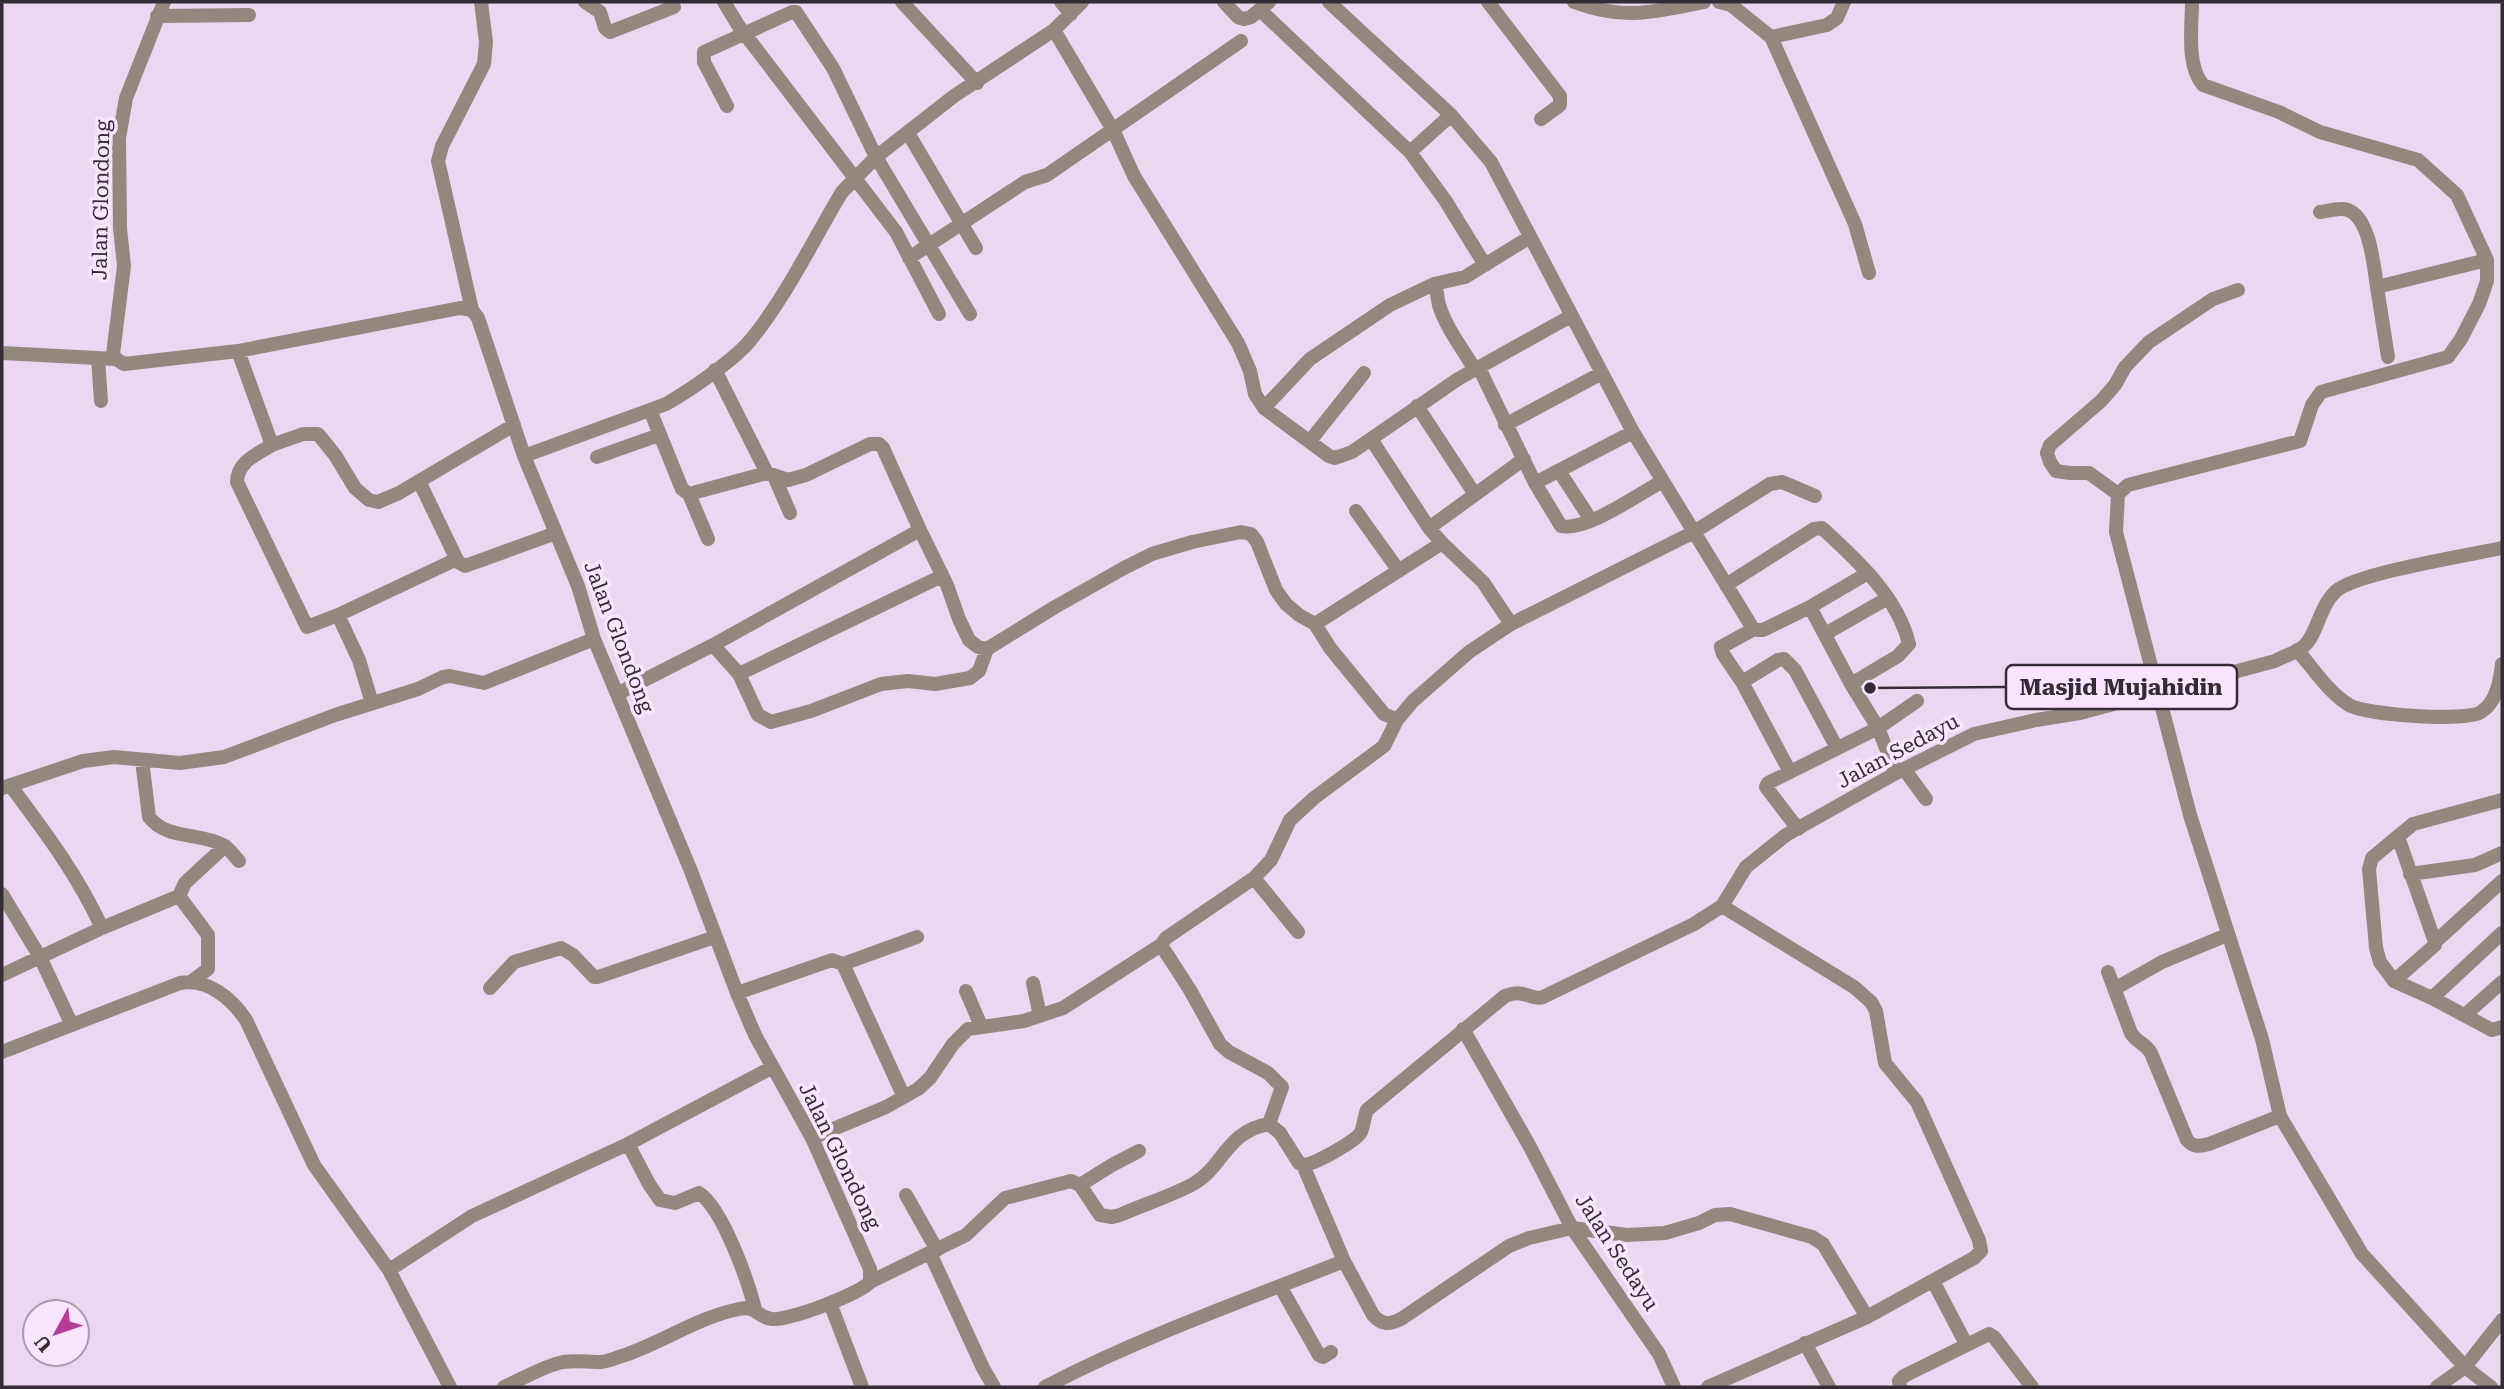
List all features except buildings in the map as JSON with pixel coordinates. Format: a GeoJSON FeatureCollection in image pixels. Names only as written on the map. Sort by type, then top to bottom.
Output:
{"type":"FeatureCollection","features":[{"type":"Feature","properties":{"kind":"street","name":"Jalan Glondong"},"geometry":{"type":"LineString","coordinates":[[116,359],[112,346],[124,267],[120,228],[119,138],[126,98],[164,2]]}},
{"type":"Feature","properties":{"kind":"street","name":"Jalan Glondong"},"geometry":{"type":"LineString","coordinates":[[481,2],[486,42],[484,64],[442,146],[438,161],[472,310],[478,318],[524,456],[578,586],[594,639],[691,872],[737,993],[772,1068],[812,1138],[866,1259],[871,1275],[870,1282]]}},
{"type":"Feature","properties":{"kind":"street"},"geometry":{"type":"LineString","coordinates":[[585,2],[600,12],[605,28],[610,32],[674,7]]}},
{"type":"Feature","properties":{"kind":"street"},"geometry":{"type":"LineString","coordinates":[[724,2],[744,33],[896,232],[939,314]]}},
{"type":"Feature","properties":{"kind":"street"},"geometry":{"type":"LineString","coordinates":[[902,2],[977,83]]}},
{"type":"Feature","properties":{"kind":"street"},"geometry":{"type":"LineString","coordinates":[[524,456],[650,410],[684,394],[746,345],[769,316],[853,177],[954,96],[1054,30],[1066,8],[1082,2]]}},
{"type":"Feature","properties":{"kind":"street"},"geometry":{"type":"LineString","coordinates":[[1224,2],[1241,19],[1247,19],[1266,4],[1410,152],[1445,200],[1485,265]]}},
{"type":"Feature","properties":{"kind":"street"},"geometry":{"type":"LineString","coordinates":[[1329,2],[1451,115],[1491,162],[1633,432],[1754,629]]}},
{"type":"Feature","properties":{"kind":"street"},"geometry":{"type":"LineString","coordinates":[[1488,2],[1560,96],[1560,105],[1541,119]]}},
{"type":"Feature","properties":{"kind":"street"},"geometry":{"type":"LineString","coordinates":[[1574,2],[1602,12],[1624,14],[1646,13],[1704,2]]}},
{"type":"Feature","properties":{"kind":"street"},"geometry":{"type":"LineString","coordinates":[[1719,2],[1731,5],[1771,37],[1855,223],[1869,273]]}},
{"type":"Feature","properties":{"kind":"street"},"geometry":{"type":"LineString","coordinates":[[1771,37],[1827,25],[1838,18],[1844,2]]}},
{"type":"Feature","properties":{"kind":"street"},"geometry":{"type":"LineString","coordinates":[[2192,2],[2195,77],[2203,85],[2279,112],[2320,132],[2418,160],[2457,195],[2487,260],[2487,281],[2479,304],[2461,339],[2448,357],[2322,392],[2312,405],[2300,441],[2128,485],[2118,494],[2116,531],[2190,815],[2262,1039],[2280,1116],[2362,1254],[2465,1367],[2491,1387]]}},
{"type":"Feature","properties":{"kind":"street"},"geometry":{"type":"LineString","coordinates":[[727,106],[702,55],[705,50],[800,7],[834,68],[876,157],[970,314]]}},
{"type":"Feature","properties":{"kind":"street"},"geometry":{"type":"LineString","coordinates":[[158,16],[249,15]]}},
{"type":"Feature","properties":{"kind":"street"},"geometry":{"type":"LineString","coordinates":[[1054,30],[1113,130],[1134,176],[1238,343],[1250,371],[1255,394],[1264,408],[1322,452],[1335,458],[1352,452],[1417,406],[1571,316]]}},
{"type":"Feature","properties":{"kind":"street"},"geometry":{"type":"LineString","coordinates":[[909,258],[1025,183],[1047,175],[1241,41]]}},
{"type":"Feature","properties":{"kind":"street"},"geometry":{"type":"LineString","coordinates":[[1410,152],[1451,115]]}},
{"type":"Feature","properties":{"kind":"street"},"geometry":{"type":"LineString","coordinates":[[908,133],[976,248]]}},
{"type":"Feature","properties":{"kind":"street"},"geometry":{"type":"LineString","coordinates":[[2320,212],[2345,209],[2356,214],[2371,246],[2388,357]]}},
{"type":"Feature","properties":{"kind":"street"},"geometry":{"type":"LineString","coordinates":[[1264,408],[1310,359],[1390,305],[1434,284],[1465,277],[1530,237]]}},
{"type":"Feature","properties":{"kind":"street"},"geometry":{"type":"LineString","coordinates":[[2377,287],[2487,260]]}},
{"type":"Feature","properties":{"kind":"street"},"geometry":{"type":"LineString","coordinates":[[1434,284],[1447,321],[1477,369],[1535,483],[1561,526],[1570,527],[1591,520],[1663,481]]}},
{"type":"Feature","properties":{"kind":"street"},"geometry":{"type":"LineString","coordinates":[[2118,494],[2089,473],[2056,471],[2046,453],[2050,445],[2101,401],[2115,385],[2125,367],[2149,342],[2213,299],[2238,290]]}},
{"type":"Feature","properties":{"kind":"street"},"geometry":{"type":"LineString","coordinates":[[2,353],[116,359],[124,364],[238,351],[460,308],[472,310]]}},
{"type":"Feature","properties":{"kind":"street"},"geometry":{"type":"LineString","coordinates":[[238,351],[272,445]]}},
{"type":"Feature","properties":{"kind":"street"},"geometry":{"type":"LineString","coordinates":[[98,358],[101,401]]}},
{"type":"Feature","properties":{"kind":"street"},"geometry":{"type":"LineString","coordinates":[[715,370],[790,513]]}},
{"type":"Feature","properties":{"kind":"street"},"geometry":{"type":"LineString","coordinates":[[1310,441],[1364,373]]}},
{"type":"Feature","properties":{"kind":"street"},"geometry":{"type":"LineString","coordinates":[[1505,425],[1602,373]]}},
{"type":"Feature","properties":{"kind":"street"},"geometry":{"type":"LineString","coordinates":[[1417,406],[1474,493]]}},
{"type":"Feature","properties":{"kind":"street"},"geometry":{"type":"LineString","coordinates":[[650,410],[682,489],[689,494],[708,539]]}},
{"type":"Feature","properties":{"kind":"street"},"geometry":{"type":"LineString","coordinates":[[457,559],[338,615],[306,627],[237,482],[237,475],[244,463],[272,445],[303,434],[318,434],[335,455],[355,488],[369,500],[378,502],[386,500],[514,425]]}},
{"type":"Feature","properties":{"kind":"street"},"geometry":{"type":"LineString","coordinates":[[606,427],[615,450]]}},
{"type":"Feature","properties":{"kind":"street"},"geometry":{"type":"LineString","coordinates":[[1535,483],[1633,432]]}},
{"type":"Feature","properties":{"kind":"street"},"geometry":{"type":"LineString","coordinates":[[597,457],[659,435]]}},
{"type":"Feature","properties":{"kind":"street"},"geometry":{"type":"LineString","coordinates":[[1371,439],[1429,528],[1483,582],[1511,624]]}},
{"type":"Feature","properties":{"kind":"street"},"geometry":{"type":"LineString","coordinates":[[689,494],[771,474],[788,480],[806,475],[870,444],[879,444],[884,448],[970,640],[978,647],[987,649]]}},
{"type":"Feature","properties":{"kind":"street"},"geometry":{"type":"LineString","coordinates":[[1429,528],[1524,459]]}},
{"type":"Feature","properties":{"kind":"street"},"geometry":{"type":"LineString","coordinates":[[1559,471],[1591,520]]}},
{"type":"Feature","properties":{"kind":"street"},"geometry":{"type":"LineString","coordinates":[[419,481],[458,562],[465,566],[556,533]]}},
{"type":"Feature","properties":{"kind":"street"},"geometry":{"type":"LineString","coordinates":[[812,1138],[886,1107],[918,1089],[930,1078],[968,1029],[1024,1021],[1063,1008],[1161,945],[1166,938],[1254,878],[1272,860],[1290,820],[1314,798],[1384,746],[1397,720],[1442,675],[1469,652],[1511,624],[1694,532],[1775,482],[1782,482],[1815,496]]}},
{"type":"Feature","properties":{"kind":"street"},"geometry":{"type":"LineString","coordinates":[[1356,511],[1399,571]]}},
{"type":"Feature","properties":{"kind":"street"},"geometry":{"type":"LineString","coordinates":[[1726,585],[1818,527],[1854,557],[1888,598],[1909,644],[1898,656],[1851,684]]}},
{"type":"Feature","properties":{"kind":"street"},"geometry":{"type":"LineString","coordinates":[[617,694],[713,645],[920,530]]}},
{"type":"Feature","properties":{"kind":"street"},"geometry":{"type":"LineString","coordinates":[[713,645],[739,674],[758,715],[771,722],[811,711],[881,684],[908,681],[935,684],[970,678],[979,671],[987,649],[1077,594],[1152,555],[1217,536],[1241,532],[1251,534],[1257,541],[1276,590],[1286,604],[1315,624],[1329,648],[1384,714],[1397,720]]}},
{"type":"Feature","properties":{"kind":"street"},"geometry":{"type":"LineString","coordinates":[[1315,624],[1442,543]]}},
{"type":"Feature","properties":{"kind":"street"},"geometry":{"type":"LineString","coordinates":[[2502,548],[2413,566],[2350,583],[2338,589],[2325,603],[2308,641],[2297,650],[2338,697],[2351,706],[2369,712],[2402,715],[2468,716],[2481,712],[2491,702],[2495,693],[2502,664]]}},
{"type":"Feature","properties":{"kind":"street"},"geometry":{"type":"LineString","coordinates":[[1790,772],[1721,647],[1754,629],[1763,630],[1810,607],[1868,573]]}},
{"type":"Feature","properties":{"kind":"street"},"geometry":{"type":"LineString","coordinates":[[739,674],[942,576]]}},
{"type":"Feature","properties":{"kind":"street"},"geometry":{"type":"LineString","coordinates":[[1825,634],[1888,598]]}},
{"type":"Feature","properties":{"kind":"street"},"geometry":{"type":"LineString","coordinates":[[1810,607],[1900,771],[1926,799]]}},
{"type":"Feature","properties":{"kind":"street"},"geometry":{"type":"LineString","coordinates":[[338,615],[359,660],[372,703]]}},
{"type":"Feature","properties":{"kind":"street"},"geometry":{"type":"LineString","coordinates":[[102,928],[84,890],[62,854],[6,786],[83,761],[114,757],[180,763],[224,757],[335,715],[418,689],[443,677],[484,683],[594,639]]}},
{"type":"Feature","properties":{"kind":"street","name":"Jalan Sedayu"},"geometry":{"type":"LineString","coordinates":[[1303,1165],[1318,1160],[1357,1137],[1362,1131],[1367,1110],[1504,996],[1523,992],[1537,999],[1543,998],[1694,924],[1722,906],[1746,867],[1798,829],[1900,771],[1974,734],[2080,713],[2275,661],[2297,650]]}},
{"type":"Feature","properties":{"kind":"street"},"geometry":{"type":"LineString","coordinates":[[1742,682],[1778,660],[1789,663],[1837,748]]}},
{"type":"Feature","properties":{"kind":"street"},"geometry":{"type":"LineString","coordinates":[[1798,829],[1766,788],[1772,780],[1878,728],[1917,701]]}},
{"type":"Feature","properties":{"kind":"street"},"geometry":{"type":"LineString","coordinates":[[142,760],[149,817],[154,824],[170,832],[200,837],[225,846],[239,861]]}},
{"type":"Feature","properties":{"kind":"street"},"geometry":{"type":"LineString","coordinates":[[2502,800],[2413,824],[2378,852],[2370,863],[2376,948],[2380,962],[2394,981],[2492,1030],[2502,1027]]}},
{"type":"Feature","properties":{"kind":"street"},"geometry":{"type":"LineString","coordinates":[[2398,836],[2435,942]]}},
{"type":"Feature","properties":{"kind":"street"},"geometry":{"type":"LineString","coordinates":[[2,975],[102,928],[179,896],[185,883],[225,846]]}},
{"type":"Feature","properties":{"kind":"street"},"geometry":{"type":"LineString","coordinates":[[2410,874],[2475,865],[2502,853]]}},
{"type":"Feature","properties":{"kind":"street"},"geometry":{"type":"LineString","coordinates":[[1254,878],[1298,932]]}},
{"type":"Feature","properties":{"kind":"street"},"geometry":{"type":"LineString","coordinates":[[2394,981],[2502,881]]}},
{"type":"Feature","properties":{"kind":"street"},"geometry":{"type":"LineString","coordinates":[[2,894],[40,957],[71,1023]]}},
{"type":"Feature","properties":{"kind":"street"},"geometry":{"type":"LineString","coordinates":[[2,1052],[71,1023],[192,981],[208,969],[209,937],[179,896]]}},
{"type":"Feature","properties":{"kind":"street"},"geometry":{"type":"LineString","coordinates":[[1708,1387],[1867,1317],[1975,1258],[1981,1251],[1917,1102],[1885,1063],[1876,1011],[1871,1002],[1854,987],[1722,906]]}},
{"type":"Feature","properties":{"kind":"street"},"geometry":{"type":"LineString","coordinates":[[2432,998],[2502,933]]}},
{"type":"Feature","properties":{"kind":"street"},"geometry":{"type":"LineString","coordinates":[[2116,988],[2161,962],[2227,935]]}},
{"type":"Feature","properties":{"kind":"street"},"geometry":{"type":"LineString","coordinates":[[737,993],[832,960],[843,964],[917,936]]}},
{"type":"Feature","properties":{"kind":"street"},"geometry":{"type":"LineString","coordinates":[[490,988],[514,962],[554,949],[566,950],[594,977],[598,977],[715,937]]}},
{"type":"Feature","properties":{"kind":"street"},"geometry":{"type":"LineString","coordinates":[[1161,945],[1220,1044],[1228,1052],[1268,1073],[1282,1087],[1269,1124]]}},
{"type":"Feature","properties":{"kind":"street"},"geometry":{"type":"LineString","coordinates":[[843,964],[904,1097]]}},
{"type":"Feature","properties":{"kind":"street"},"geometry":{"type":"LineString","coordinates":[[2108,972],[2131,1033],[2135,1039],[2144,1043],[2151,1053],[2190,1145],[2209,1144],[2280,1116]]}},
{"type":"Feature","properties":{"kind":"street"},"geometry":{"type":"LineString","coordinates":[[192,981],[225,996],[246,1020],[314,1165],[389,1270],[450,1387]]}},
{"type":"Feature","properties":{"kind":"street"},"geometry":{"type":"LineString","coordinates":[[2465,1015],[2502,982]]}},
{"type":"Feature","properties":{"kind":"street"},"geometry":{"type":"LineString","coordinates":[[1033,983],[1040,1016]]}},
{"type":"Feature","properties":{"kind":"street"},"geometry":{"type":"LineString","coordinates":[[966,991],[981,1026]]}},
{"type":"Feature","properties":{"kind":"street","name":"Jalan Sedayu"},"geometry":{"type":"LineString","coordinates":[[1463,1029],[1529,1145],[1572,1228],[1659,1354],[1674,1387]]}},
{"type":"Feature","properties":{"kind":"street"},"geometry":{"type":"LineString","coordinates":[[389,1270],[472,1216],[628,1144],[772,1068]]}},
{"type":"Feature","properties":{"kind":"street"},"geometry":{"type":"LineString","coordinates":[[1269,1124],[1280,1133],[1303,1165],[1344,1261],[1373,1315],[1386,1324],[1401,1319],[1509,1246],[1529,1238],[1572,1228],[1627,1235],[1665,1233],[1699,1223],[1715,1215],[1730,1213],[1812,1237],[1829,1251],[1867,1317]]}},
{"type":"Feature","properties":{"kind":"street"},"geometry":{"type":"LineString","coordinates":[[504,1387],[545,1367],[579,1360],[602,1362],[662,1341],[710,1318],[737,1309],[750,1307],[767,1318],[781,1320],[830,1303],[861,1291],[870,1282],[971,1232],[1009,1196],[1071,1181],[1080,1185],[1100,1215],[1120,1215],[1196,1182],[1236,1138],[1269,1124]]}},
{"type":"Feature","properties":{"kind":"street"},"geometry":{"type":"LineString","coordinates":[[628,1144],[660,1200],[675,1203],[699,1193],[707,1199],[736,1254],[755,1309]]}},
{"type":"Feature","properties":{"kind":"street"},"geometry":{"type":"LineString","coordinates":[[1080,1185],[1139,1151]]}},
{"type":"Feature","properties":{"kind":"street"},"geometry":{"type":"LineString","coordinates":[[906,1195],[934,1251],[983,1368],[994,1387]]}},
{"type":"Feature","properties":{"kind":"street"},"geometry":{"type":"LineString","coordinates":[[1045,1387],[1199,1316],[1344,1261]]}},
{"type":"Feature","properties":{"kind":"street"},"geometry":{"type":"LineString","coordinates":[[1933,1281],[1966,1344]]}},
{"type":"Feature","properties":{"kind":"street"},"geometry":{"type":"LineString","coordinates":[[1280,1286],[1319,1354],[1323,1357],[1332,1352]]}},
{"type":"Feature","properties":{"kind":"street"},"geometry":{"type":"LineString","coordinates":[[830,1303],[862,1387]]}},
{"type":"Feature","properties":{"kind":"street"},"geometry":{"type":"LineString","coordinates":[[2437,1387],[2465,1367],[2502,1320]]}},
{"type":"Feature","properties":{"kind":"street"},"geometry":{"type":"LineString","coordinates":[[1900,1387],[1899,1381],[1904,1376],[1989,1335],[1994,1337],[2032,1387]]}},
{"type":"Feature","properties":{"kind":"street"},"geometry":{"type":"LineString","coordinates":[[1805,1343],[1829,1387]]}},
{"type":"Feature","properties":{"kind":"place","name":"Masjid Mujahidin"},"geometry":{"type":"Point","coordinates":[1870,688]}}]}
